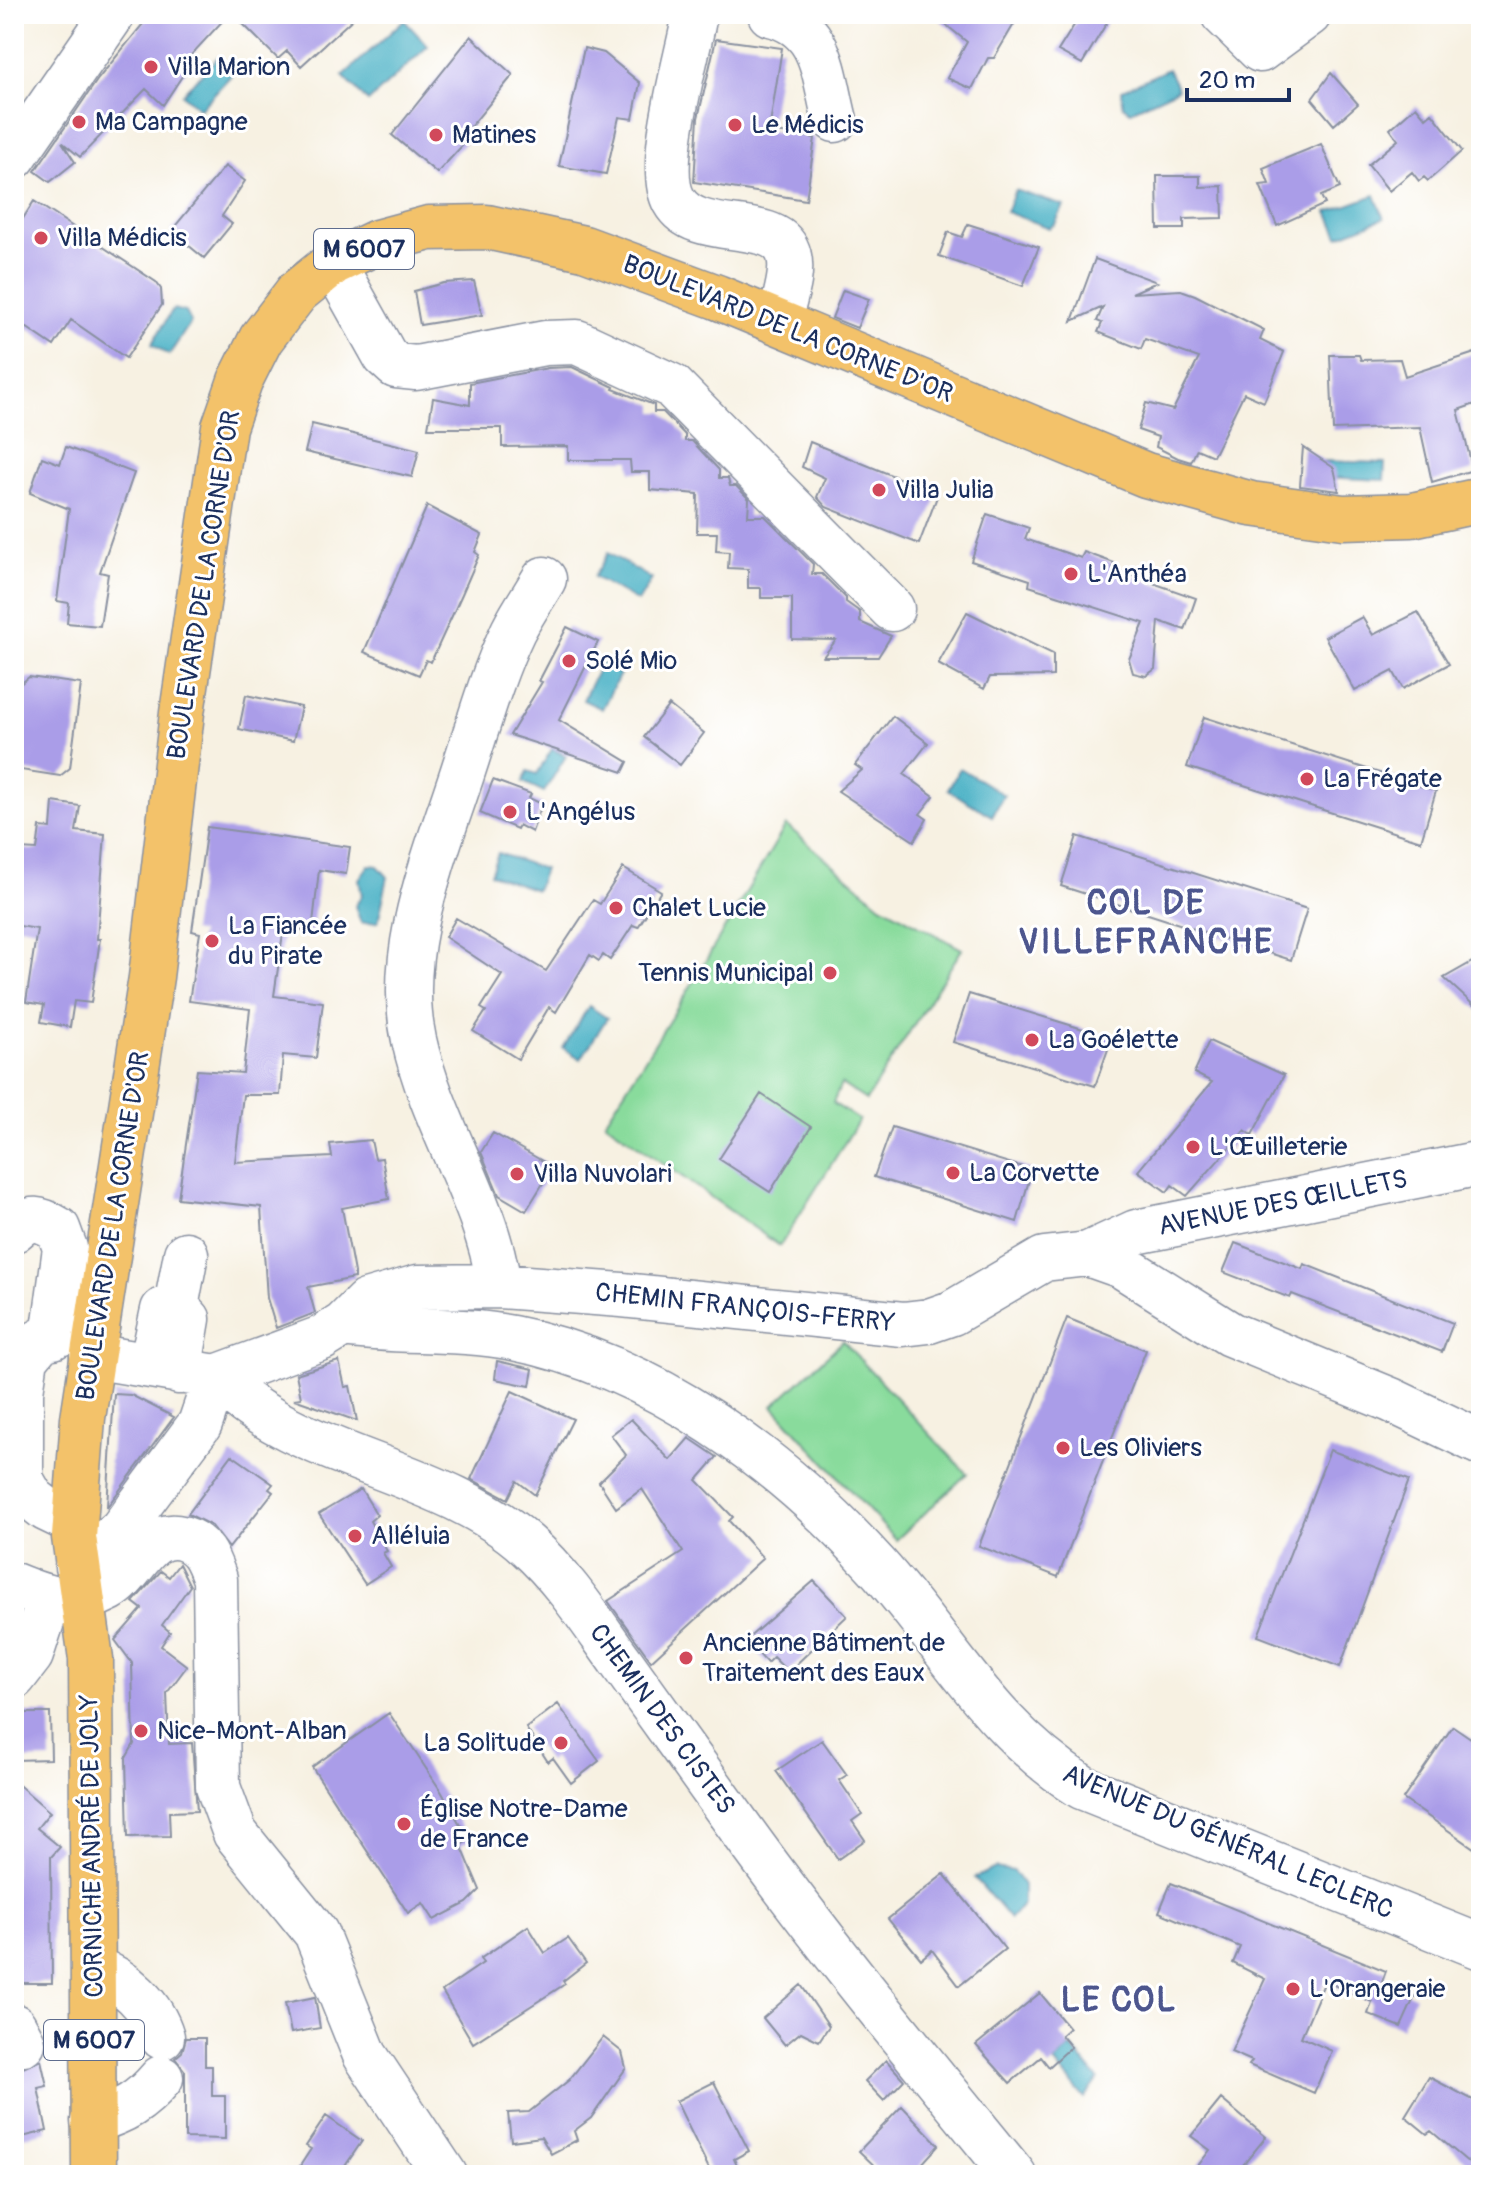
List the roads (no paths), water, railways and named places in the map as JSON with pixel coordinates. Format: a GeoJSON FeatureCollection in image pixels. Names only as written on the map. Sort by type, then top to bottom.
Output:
{"type":"FeatureCollection","features":[{"type":"Feature","properties":{"kind":"main road","name":"BOULEVARD DE LA CORNE D'OR"},"geometry":{"type":"LineString","coordinates":[[56,1588],[73,1522],[95,1342],[151,977],[182,713],[224,427],[240,381],[261,339],[297,292],[333,263],[377,242],[429,228],[487,227],[584,248],[779,322],[1146,475],[1251,504],[1343,517],[1412,515],[1481,500]]}},
{"type":"Feature","properties":{"kind":"main road","name":"CORNICHE ANDRÉ DE JOLY"},"geometry":{"type":"LineString","coordinates":[[56,1588],[91,1659],[94,2175]]}},
{"type":"Feature","properties":{"kind":"street"},"geometry":{"type":"LineString","coordinates":[[14,157],[113,14]]}},
{"type":"Feature","properties":{"kind":"street"},"geometry":{"type":"LineString","coordinates":[[696,14],[666,159],[671,193],[674,202],[695,221],[769,234],[781,241],[789,254],[790,267],[779,322]]}},
{"type":"Feature","properties":{"kind":"street"},"geometry":{"type":"LineString","coordinates":[[770,14],[784,17],[807,30],[818,52],[835,120]]}},
{"type":"Feature","properties":{"kind":"street"},"geometry":{"type":"LineString","coordinates":[[1223,14],[1260,50],[1309,14]]}},
{"type":"Feature","properties":{"kind":"street"},"geometry":{"type":"LineString","coordinates":[[333,263],[385,356],[396,366],[416,368],[545,343],[577,342],[672,386],[892,609]]}},
{"type":"Feature","properties":{"kind":"street"},"geometry":{"type":"LineString","coordinates":[[499,1286],[494,1248],[430,1102],[413,1037],[411,978],[426,888],[492,682],[514,630],[544,579]]}},
{"type":"Feature","properties":{"kind":"street","name":"AVENUE DES ŒILLETS"},"geometry":{"type":"LineString","coordinates":[[1088,1254],[1136,1232],[1481,1163]]}},
{"type":"Feature","properties":{"kind":"street"},"geometry":{"type":"LineString","coordinates":[[14,1230],[24,1221],[40,1218],[58,1229],[65,1248],[31,1346],[21,1392],[21,1479],[39,1504],[73,1522]]}},
{"type":"Feature","properties":{"kind":"street"},"geometry":{"type":"LineString","coordinates":[[14,1677],[31,1655],[56,1588],[121,1530],[200,1424],[182,1372],[188,1319],[176,1307],[186,1254]]}},
{"type":"Feature","properties":{"kind":"street","name":"CHEMIN FRANÇOIS-FERRY"},"geometry":{"type":"LineString","coordinates":[[343,1325],[366,1302],[387,1293],[418,1287],[499,1286],[903,1324],[929,1321],[952,1313],[1044,1259],[1088,1254],[1122,1266],[1220,1329],[1377,1394],[1481,1443]]}},
{"type":"Feature","properties":{"kind":"street","name":"AVENUE DU GÉNÉRAL LECLERC"},"geometry":{"type":"LineString","coordinates":[[95,1342],[182,1372],[322,1338],[343,1325],[426,1328],[511,1337],[577,1354],[623,1373],[699,1416],[802,1491],[878,1567],[994,1715],[1046,1764],[1082,1787],[1481,1947]]}},
{"type":"Feature","properties":{"kind":"street"},"geometry":{"type":"LineString","coordinates":[[31,1346],[95,1342]]}},
{"type":"Feature","properties":{"kind":"street","name":"CHEMIN DES CISTES"},"geometry":{"type":"LineString","coordinates":[[182,1372],[235,1397],[274,1422],[499,1521],[530,1547],[573,1595],[796,1905],[1014,2175]]}},
{"type":"Feature","properties":{"kind":"street"},"geometry":{"type":"LineString","coordinates":[[56,1588],[112,1588],[156,1540],[171,1536],[192,1541],[205,1553],[215,1579],[218,1787],[226,1810],[235,1833],[316,1933],[365,2055],[445,2175]]}},
{"type":"Feature","properties":{"kind":"street"},"geometry":{"type":"LineString","coordinates":[[93,2121],[120,2113],[144,2099],[162,2058],[158,2022],[118,1977],[95,1969]]}},
{"type":"Feature","properties":{"kind":"water"},"geometry":{"type":"Polygon","coordinates":[[[404,20],[428,46],[368,102],[343,76],[404,20]]]}},
{"type":"Feature","properties":{"kind":"water"},"geometry":{"type":"Polygon","coordinates":[[[218,57],[234,72],[200,109],[182,94],[218,57]]]}},
{"type":"Feature","properties":{"kind":"water"},"geometry":{"type":"Polygon","coordinates":[[[1168,69],[1178,89],[1131,111],[1123,106],[1122,90],[1168,69]]]}},
{"type":"Feature","properties":{"kind":"water"},"geometry":{"type":"Polygon","coordinates":[[[1015,190],[1064,206],[1055,224],[1049,228],[1006,212],[1015,190]]]}},
{"type":"Feature","properties":{"kind":"water"},"geometry":{"type":"Polygon","coordinates":[[[1375,195],[1384,218],[1339,236],[1328,212],[1375,195]]]}},
{"type":"Feature","properties":{"kind":"water"},"geometry":{"type":"Polygon","coordinates":[[[173,309],[186,312],[191,322],[169,355],[152,344],[173,309]]]}},
{"type":"Feature","properties":{"kind":"water"},"geometry":{"type":"Polygon","coordinates":[[[1321,461],[1385,463],[1384,480],[1319,477],[1321,461]]]}},
{"type":"Feature","properties":{"kind":"water"},"geometry":{"type":"Polygon","coordinates":[[[608,553],[652,579],[638,602],[594,577],[608,553]]]}},
{"type":"Feature","properties":{"kind":"water"},"geometry":{"type":"Polygon","coordinates":[[[601,663],[620,674],[602,709],[583,700],[601,663]]]}},
{"type":"Feature","properties":{"kind":"water"},"geometry":{"type":"Polygon","coordinates":[[[552,749],[566,756],[544,792],[523,782],[528,771],[537,774],[552,749]]]}},
{"type":"Feature","properties":{"kind":"water"},"geometry":{"type":"Polygon","coordinates":[[[960,768],[1004,795],[992,816],[948,790],[960,768]]]}},
{"type":"Feature","properties":{"kind":"water"},"geometry":{"type":"Polygon","coordinates":[[[498,853],[544,869],[536,890],[490,874],[498,853]]]}},
{"type":"Feature","properties":{"kind":"water"},"geometry":{"type":"Polygon","coordinates":[[[369,865],[378,866],[388,877],[378,922],[361,923],[355,906],[362,896],[359,879],[369,865]]]}},
{"type":"Feature","properties":{"kind":"water"},"geometry":{"type":"Polygon","coordinates":[[[589,1006],[607,1018],[581,1059],[563,1048],[589,1006]]]}},
{"type":"Feature","properties":{"kind":"water"},"geometry":{"type":"Polygon","coordinates":[[[995,1868],[1013,1871],[1023,1885],[1023,1904],[1010,1919],[975,1878],[995,1868]]]}},
{"type":"Feature","properties":{"kind":"water"},"geometry":{"type":"Polygon","coordinates":[[[1071,2047],[1098,2079],[1084,2098],[1054,2062],[1071,2047]]]}},
{"type":"Feature","properties":{"kind":"place","name":"Villa Marion"},"geometry":{"type":"Point","coordinates":[151,67]}},
{"type":"Feature","properties":{"kind":"place","name":"Ma Campagne"},"geometry":{"type":"Point","coordinates":[79,122]}},
{"type":"Feature","properties":{"kind":"place","name":"Le Médicis"},"geometry":{"type":"Point","coordinates":[735,125]}},
{"type":"Feature","properties":{"kind":"place","name":"Matines"},"geometry":{"type":"Point","coordinates":[436,135]}},
{"type":"Feature","properties":{"kind":"place","name":"Villa Médicis"},"geometry":{"type":"Point","coordinates":[41,238]}},
{"type":"Feature","properties":{"kind":"place","name":"Villa Julia"},"geometry":{"type":"Point","coordinates":[879,490]}},
{"type":"Feature","properties":{"kind":"place","name":"L'Anthéa"},"geometry":{"type":"Point","coordinates":[1071,574]}},
{"type":"Feature","properties":{"kind":"place","name":"Solé Mio"},"geometry":{"type":"Point","coordinates":[569,661]}},
{"type":"Feature","properties":{"kind":"place","name":"La Frégate"},"geometry":{"type":"Point","coordinates":[1307,779]}},
{"type":"Feature","properties":{"kind":"place","name":"L'Angélus"},"geometry":{"type":"Point","coordinates":[510,812]}},
{"type":"Feature","properties":{"kind":"place","name":"Chalet Lucie"},"geometry":{"type":"Point","coordinates":[616,908]}},
{"type":"Feature","properties":{"kind":"place","name":"La Fiancée du Pirate"},"geometry":{"type":"Point","coordinates":[212,941]}},
{"type":"Feature","properties":{"kind":"place","name":"Tennis Municipal"},"geometry":{"type":"Point","coordinates":[830,973]}},
{"type":"Feature","properties":{"kind":"place","name":"La Goélette"},"geometry":{"type":"Point","coordinates":[1032,1040]}},
{"type":"Feature","properties":{"kind":"place","name":"L'Œuilleterie"},"geometry":{"type":"Point","coordinates":[1193,1147]}},
{"type":"Feature","properties":{"kind":"place","name":"La Corvette"},"geometry":{"type":"Point","coordinates":[953,1173]}},
{"type":"Feature","properties":{"kind":"place","name":"Villa Nuvolari"},"geometry":{"type":"Point","coordinates":[517,1174]}},
{"type":"Feature","properties":{"kind":"place","name":"Les Oliviers"},"geometry":{"type":"Point","coordinates":[1063,1448]}},
{"type":"Feature","properties":{"kind":"place","name":"Alléluia"},"geometry":{"type":"Point","coordinates":[355,1536]}},
{"type":"Feature","properties":{"kind":"place","name":"Ancienne Bâtiment de Traitement des Eaux"},"geometry":{"type":"Point","coordinates":[686,1658]}},
{"type":"Feature","properties":{"kind":"place","name":"Nice-Mont-Alban"},"geometry":{"type":"Point","coordinates":[141,1731]}},
{"type":"Feature","properties":{"kind":"place","name":"La Solitude"},"geometry":{"type":"Point","coordinates":[561,1743]}},
{"type":"Feature","properties":{"kind":"place","name":"Église Notre-Dame de France"},"geometry":{"type":"Point","coordinates":[404,1824]}},
{"type":"Feature","properties":{"kind":"place","name":"L'Orangeraie"},"geometry":{"type":"Point","coordinates":[1293,1989]}},
{"type":"Feature","properties":{"kind":"district","name":"COL DE VILLEFRANCHE"},"geometry":{"type":"Point","coordinates":[1146,922]}},
{"type":"Feature","properties":{"kind":"district","name":"LE COL"},"geometry":{"type":"Point","coordinates":[1119,2000]}}]}
